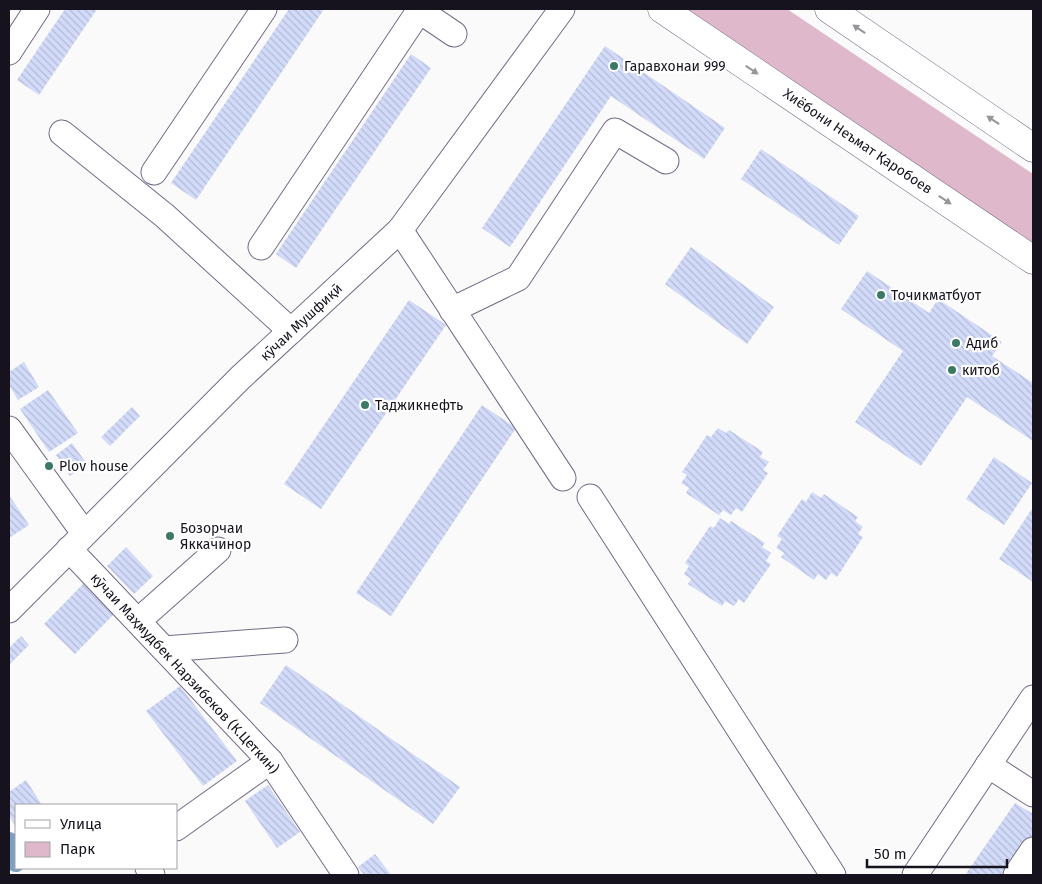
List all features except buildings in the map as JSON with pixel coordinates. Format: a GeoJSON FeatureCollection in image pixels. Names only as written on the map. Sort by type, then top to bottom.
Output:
{"type":"FeatureCollection","features":[{"type":"Feature","properties":{"kind":"highway"},"geometry":{"type":"LineString","coordinates":[[828,9],[1033,148]]}},
{"type":"Feature","properties":{"kind":"highway","name":"Хиёбони Неъмат Қаробоев"},"geometry":{"type":"LineString","coordinates":[[672,16],[1033,260]]}},
{"type":"Feature","properties":{"kind":"street"},"geometry":{"type":"LineString","coordinates":[[9,52],[37,9]]}},
{"type":"Feature","properties":{"kind":"street"},"geometry":{"type":"LineString","coordinates":[[154,172],[264,9]]}},
{"type":"Feature","properties":{"kind":"street","name":"кӯчаи Мушфиқӣ"},"geometry":{"type":"LineString","coordinates":[[9,610],[240,378],[400,230],[562,9]]}},
{"type":"Feature","properties":{"kind":"street"},"geometry":{"type":"LineString","coordinates":[[261,247],[418,10],[454,34]]}},
{"type":"Feature","properties":{"kind":"street"},"geometry":{"type":"LineString","coordinates":[[452,310],[518,278],[616,131],[666,160]]}},
{"type":"Feature","properties":{"kind":"street"},"geometry":{"type":"LineString","coordinates":[[62,133],[165,216],[291,331]]}},
{"type":"Feature","properties":{"kind":"street"},"geometry":{"type":"LineString","coordinates":[[400,230],[562,478]]}},
{"type":"Feature","properties":{"kind":"street","name":"кӯчаи Маҳмудбек Нарзибеков (К.Цеткин)"},"geometry":{"type":"LineString","coordinates":[[9,429],[77,541],[138,621],[270,761],[346,875]]}},
{"type":"Feature","properties":{"kind":"street"},"geometry":{"type":"LineString","coordinates":[[590,498],[833,875]]}},
{"type":"Feature","properties":{"kind":"street"},"geometry":{"type":"LineString","coordinates":[[138,621],[218,550]]}},
{"type":"Feature","properties":{"kind":"street"},"geometry":{"type":"LineString","coordinates":[[164,649],[285,640]]}},
{"type":"Feature","properties":{"kind":"street"},"geometry":{"type":"LineString","coordinates":[[915,875],[1033,698]]}},
{"type":"Feature","properties":{"kind":"street"},"geometry":{"type":"LineString","coordinates":[[178,827],[270,761]]}},
{"type":"Feature","properties":{"kind":"street"},"geometry":{"type":"LineString","coordinates":[[988,765],[1033,794]]}},
{"type":"Feature","properties":{"kind":"street"},"geometry":{"type":"LineString","coordinates":[[1016,875],[1033,850]]}},
{"type":"Feature","properties":{"kind":"green space"},"geometry":{"type":"Polygon","coordinates":[[[686,9],[787,9],[1033,174],[1033,245],[686,9]]]}},
{"type":"Feature","properties":{"kind":"waterway"},"geometry":{"type":"LineString","coordinates":[[9,842],[15,859]]}},
{"type":"Feature","properties":{"kind":"place","name":"Гаравхонаи 999"},"geometry":{"type":"Point","coordinates":[614,66]}},
{"type":"Feature","properties":{"kind":"place","name":"Точикматбуот"},"geometry":{"type":"Point","coordinates":[881,295]}},
{"type":"Feature","properties":{"kind":"place","name":"Адиб"},"geometry":{"type":"Point","coordinates":[956,343]}},
{"type":"Feature","properties":{"kind":"place","name":"китоб"},"geometry":{"type":"Point","coordinates":[952,370]}},
{"type":"Feature","properties":{"kind":"place","name":"Таджикнефть"},"geometry":{"type":"Point","coordinates":[365,405]}},
{"type":"Feature","properties":{"kind":"place","name":"Plov house"},"geometry":{"type":"Point","coordinates":[49,466]}},
{"type":"Feature","properties":{"kind":"place","name":"Бозорчаи Яккачинор"},"geometry":{"type":"Point","coordinates":[170,536]}}]}
